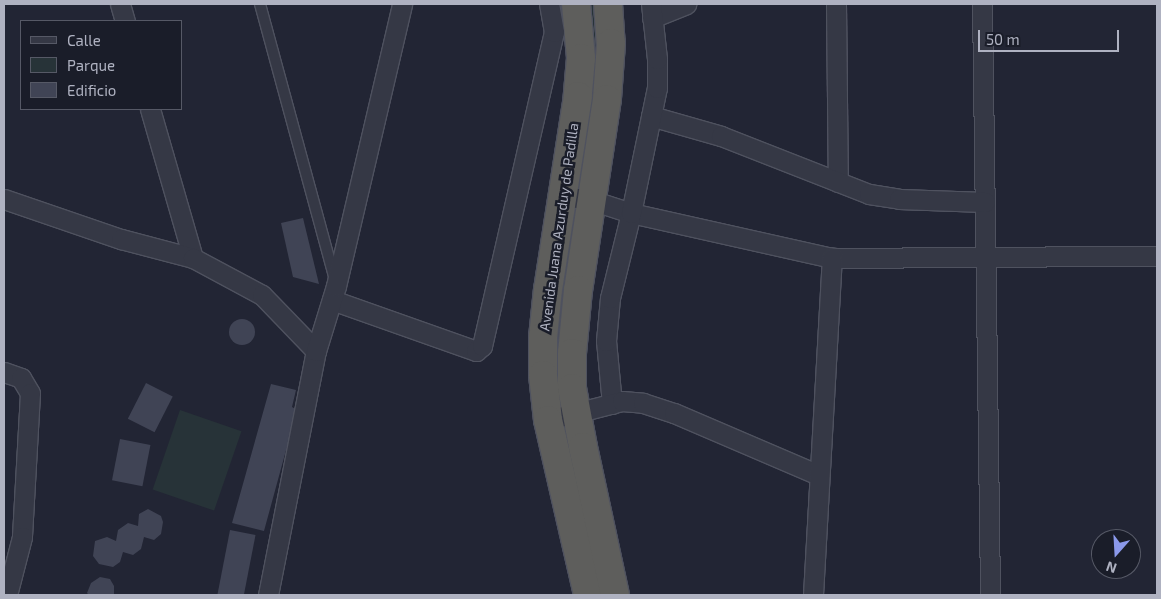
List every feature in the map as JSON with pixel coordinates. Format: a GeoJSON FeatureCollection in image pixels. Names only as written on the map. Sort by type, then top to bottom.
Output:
{"type":"FeatureCollection","features":[{"type":"Feature","properties":{"kind":"highway","name":"Avenida Juana Azurduy de Padilla"},"geometry":{"type":"LineString","coordinates":[[576,4],[580,58],[578,96],[543,337],[543,375],[548,420],[588,595]]}},
{"type":"Feature","properties":{"kind":"highway","name":"Avenida Juana Azurduy de Padilla"},"geometry":{"type":"LineString","coordinates":[[608,4],[611,43],[608,99],[578,290],[572,353],[572,388],[615,595]]}},
{"type":"Feature","properties":{"kind":"street"},"geometry":{"type":"LineString","coordinates":[[120,4],[125,20]]}},
{"type":"Feature","properties":{"kind":"street"},"geometry":{"type":"LineString","coordinates":[[268,595],[316,351],[334,293],[402,4]]}},
{"type":"Feature","properties":{"kind":"street"},"geometry":{"type":"LineString","coordinates":[[334,293],[476,351],[482,346],[554,32],[550,4]]}},
{"type":"Feature","properties":{"kind":"street"},"geometry":{"type":"LineString","coordinates":[[612,404],[606,340],[610,298],[631,213],[657,88],[657,59],[652,11],[686,4]]}},
{"type":"Feature","properties":{"kind":"street"},"geometry":{"type":"LineString","coordinates":[[836,4],[838,182]]}},
{"type":"Feature","properties":{"kind":"street"},"geometry":{"type":"LineString","coordinates":[[982,4],[990,595]]}},
{"type":"Feature","properties":{"kind":"street"},"geometry":{"type":"LineString","coordinates":[[150,110],[193,258]]}},
{"type":"Feature","properties":{"kind":"street"},"geometry":{"type":"LineString","coordinates":[[651,116],[721,136],[869,194],[900,199],[985,202]]}},
{"type":"Feature","properties":{"kind":"street"},"geometry":{"type":"LineString","coordinates":[[563,196],[591,200],[631,213],[832,258],[1157,256]]}},
{"type":"Feature","properties":{"kind":"street"},"geometry":{"type":"LineString","coordinates":[[4,199],[121,239],[193,258],[262,295],[316,351]]}},
{"type":"Feature","properties":{"kind":"street"},"geometry":{"type":"LineString","coordinates":[[813,595],[832,258]]}},
{"type":"Feature","properties":{"kind":"street"},"geometry":{"type":"LineString","coordinates":[[4,372],[21,378],[30,392],[22,537],[7,595]]}},
{"type":"Feature","properties":{"kind":"street"},"geometry":{"type":"LineString","coordinates":[[548,420],[622,401],[643,403],[819,474]]}},
{"type":"Feature","properties":{"kind":"lane"},"geometry":{"type":"LineString","coordinates":[[260,4],[334,293]]}},
{"type":"Feature","properties":{"kind":"green space"},"geometry":{"type":"Polygon","coordinates":[[[589,4],[598,4],[600,65],[583,191],[574,190],[593,55],[589,4]]]}},
{"type":"Feature","properties":{"kind":"green space"},"geometry":{"type":"Polygon","coordinates":[[[180,410],[241,431],[214,511],[153,489],[180,410]]]}},
{"type":"Feature","properties":{"kind":"building"},"geometry":{"type":"Polygon","coordinates":[[[303,218],[319,284],[293,277],[281,223],[303,218]]]}},
{"type":"Feature","properties":{"kind":"building"},"geometry":{"type":"Polygon","coordinates":[[[242,319],[251,323],[255,332],[251,341],[242,345],[233,341],[229,332],[233,323],[242,319]]]}},
{"type":"Feature","properties":{"kind":"building"},"geometry":{"type":"Polygon","coordinates":[[[146,383],[173,397],[155,432],[128,419],[146,383]]]}},
{"type":"Feature","properties":{"kind":"building"},"geometry":{"type":"Polygon","coordinates":[[[271,384],[296,390],[292,407],[297,410],[264,531],[232,523],[271,384]]]}},
{"type":"Feature","properties":{"kind":"building"},"geometry":{"type":"Polygon","coordinates":[[[120,439],[150,445],[142,486],[112,480],[120,439]]]}},
{"type":"Feature","properties":{"kind":"building"},"geometry":{"type":"Polygon","coordinates":[[[148,509],[161,516],[163,522],[161,534],[154,540],[144,537],[141,549],[133,555],[123,552],[120,562],[113,567],[99,564],[93,556],[95,541],[107,537],[116,541],[118,530],[128,523],[138,526],[139,514],[148,509]]]}},
{"type":"Feature","properties":{"kind":"building"},"geometry":{"type":"Polygon","coordinates":[[[230,530],[256,535],[244,595],[217,595],[230,530]]]}},
{"type":"Feature","properties":{"kind":"building"},"geometry":{"type":"Polygon","coordinates":[[[100,577],[110,579],[114,586],[114,595],[89,595],[87,593],[91,583],[100,577]]]}}]}
